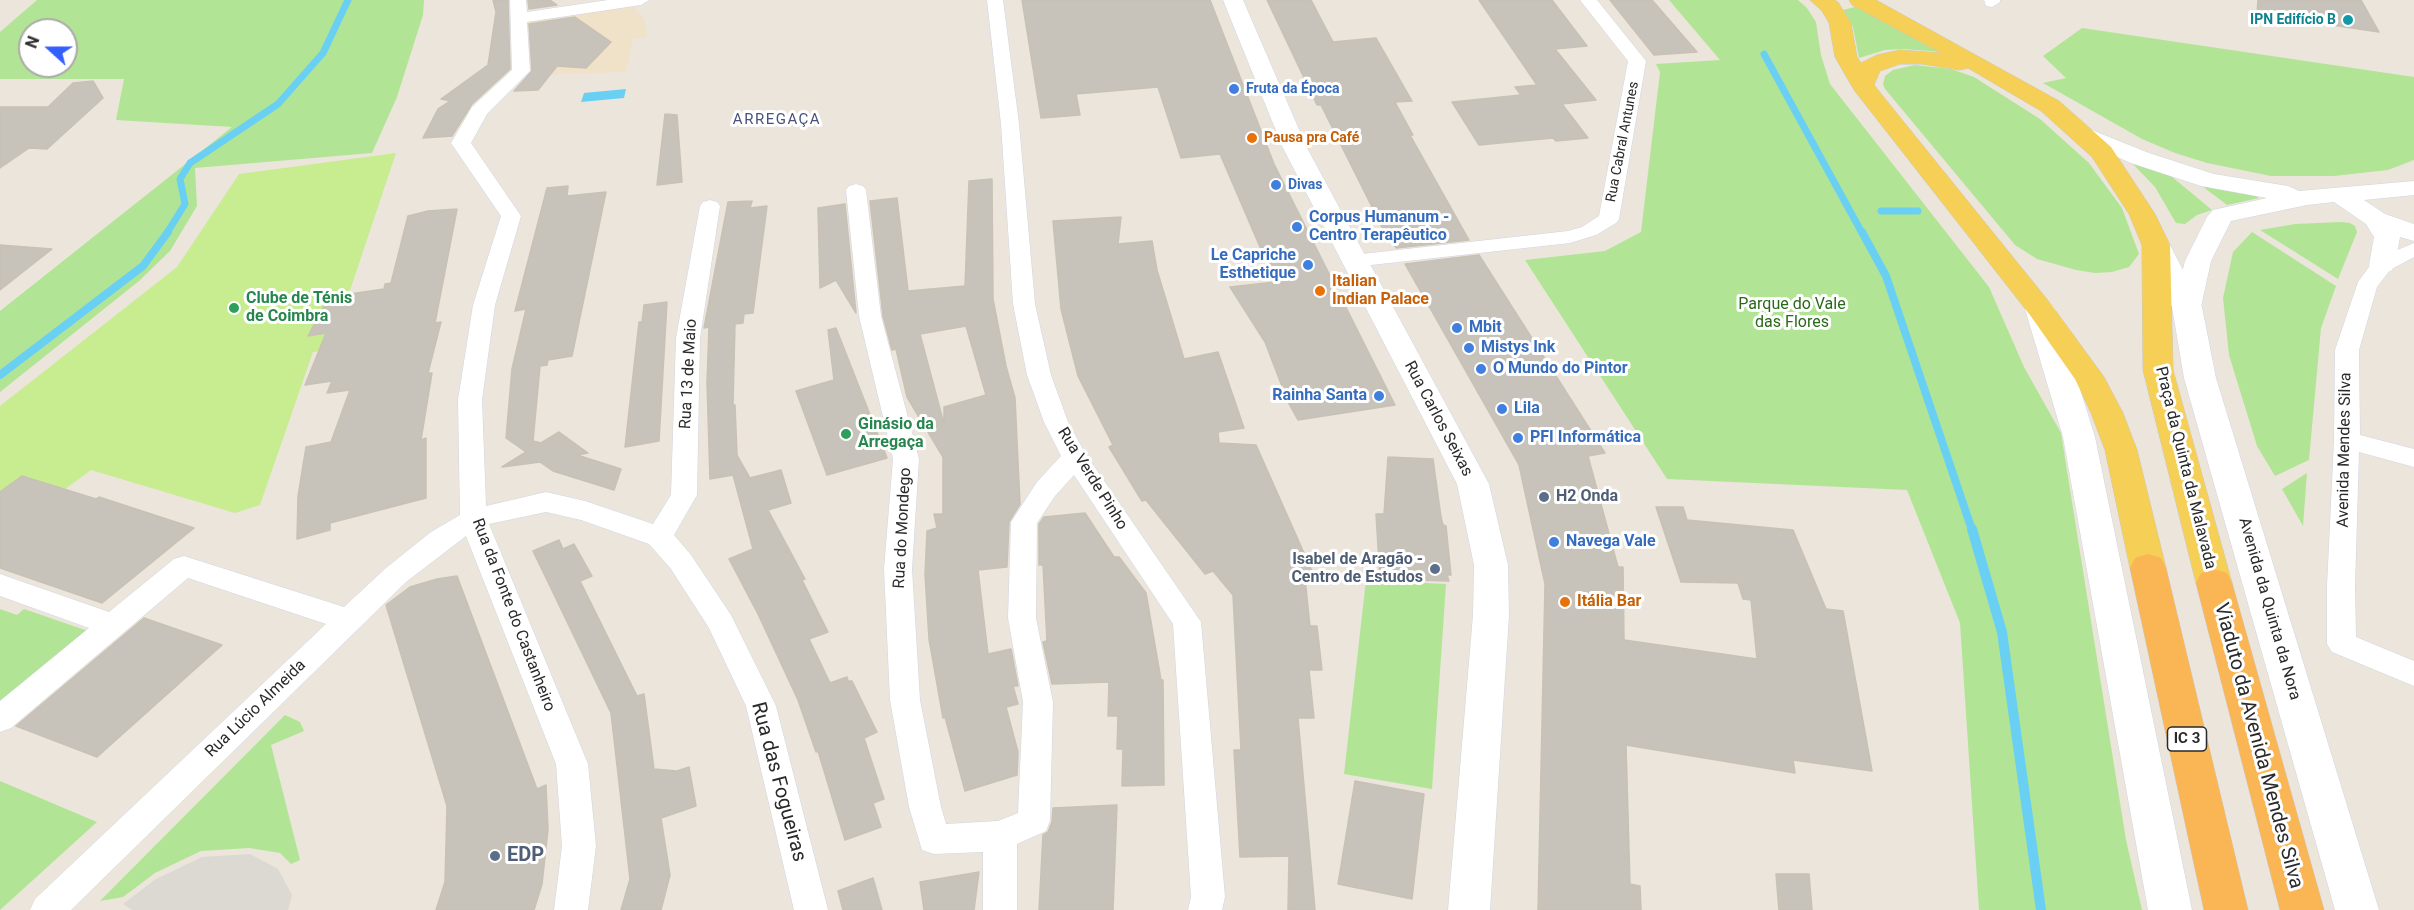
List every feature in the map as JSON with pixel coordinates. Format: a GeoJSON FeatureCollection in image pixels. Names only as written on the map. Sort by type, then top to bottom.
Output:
{"type":"FeatureCollection","features":[{"type":"Feature","properties":{"kind":"highway","name":"IC 3"},"geometry":{"type":"LineString","coordinates":[[2148,568],[2226,910]]}},
{"type":"Feature","properties":{"kind":"highway","name":"Viaduto da Avenida Mendes Silva"},"geometry":{"type":"LineString","coordinates":[[2214,583],[2302,910]]}},
{"type":"Feature","properties":{"kind":"main road"},"geometry":{"type":"LineString","coordinates":[[1821,0],[1830,8],[1840,23],[1846,57],[1862,85],[2040,309],[2090,376],[2121,450],[2148,568]]}},
{"type":"Feature","properties":{"kind":"main road"},"geometry":{"type":"LineString","coordinates":[[1860,0],[1986,68]]}},
{"type":"Feature","properties":{"kind":"main road"},"geometry":{"type":"LineString","coordinates":[[1862,85],[1870,67],[1900,57],[1922,57],[1986,68]]}},
{"type":"Feature","properties":{"kind":"main road","name":"Praça da Quinta da Malavada"},"geometry":{"type":"LineString","coordinates":[[1986,68],[2050,106],[2084,134],[2113,166],[2142,214],[2156,245],[2158,370],[2214,583]]}},
{"type":"Feature","properties":{"kind":"main road","name":"Avenida da Quinta da Nora"},"geometry":{"type":"LineString","coordinates":[[2156,245],[2187,308],[2200,378],[2357,910]]}},
{"type":"Feature","properties":{"kind":"main road"},"geometry":{"type":"LineString","coordinates":[[2040,309],[2079,437],[2170,910]]}},
{"type":"Feature","properties":{"kind":"street"},"geometry":{"type":"LineString","coordinates":[[519,9],[641,0]]}},
{"type":"Feature","properties":{"kind":"street","name":"Rua Verde Pinho"},"geometry":{"type":"LineString","coordinates":[[994,0],[1010,124],[1024,304],[1039,375],[1056,422],[1075,457],[1187,622],[1207,886],[1205,910]]}},
{"type":"Feature","properties":{"kind":"street","name":"Rua Carlos Seixas"},"geometry":{"type":"LineString","coordinates":[[1233,0],[1295,148],[1473,484],[1491,565],[1491,615],[1469,910]]}},
{"type":"Feature","properties":{"kind":"street","name":"Rua Cabral Antunes"},"geometry":{"type":"LineString","coordinates":[[1353,261],[1570,237],[1589,231],[1609,219],[1637,60],[1588,0]]}},
{"type":"Feature","properties":{"kind":"street","name":"Rua da Fonte do Castanheiro"},"geometry":{"type":"LineString","coordinates":[[519,9],[521,72],[479,111],[461,143],[511,216],[484,305],[470,400],[473,519],[572,764],[579,846],[571,910]]}},
{"type":"Feature","properties":{"kind":"street"},"geometry":{"type":"LineString","coordinates":[[2084,134],[2140,158],[2210,181],[2307,197]]}},
{"type":"Feature","properties":{"kind":"street"},"geometry":{"type":"LineString","coordinates":[[2187,308],[2198,261],[2216,222],[2222,215],[2307,197],[2414,188]]}},
{"type":"Feature","properties":{"kind":"street","name":"Rua do Mondego"},"geometry":{"type":"LineString","coordinates":[[856,190],[870,316],[906,459],[898,568],[905,700],[925,807],[934,839],[1000,836]]}},
{"type":"Feature","properties":{"kind":"street"},"geometry":{"type":"LineString","coordinates":[[2340,195],[2376,219],[2414,233]]}},
{"type":"Feature","properties":{"kind":"street","name":"Rua 13 de Maio"},"geometry":{"type":"LineString","coordinates":[[659,537],[684,495],[688,338],[710,206]]}},
{"type":"Feature","properties":{"kind":"street"},"geometry":{"type":"LineString","coordinates":[[2376,219],[2387,237],[2382,265]]}},
{"type":"Feature","properties":{"kind":"street"},"geometry":{"type":"LineString","coordinates":[[2382,265],[2414,249]]}},
{"type":"Feature","properties":{"kind":"street","name":"Avenida Mendes Silva"},"geometry":{"type":"LineString","coordinates":[[2382,265],[2366,287],[2347,350],[2347,440],[2341,586],[2342,644],[2414,674]]}},
{"type":"Feature","properties":{"kind":"street"},"geometry":{"type":"LineString","coordinates":[[2347,440],[2414,458]]}},
{"type":"Feature","properties":{"kind":"street"},"geometry":{"type":"LineString","coordinates":[[1000,910],[1000,836],[1034,821],[1038,702],[1022,618],[1024,522],[1046,489],[1075,457]]}},
{"type":"Feature","properties":{"kind":"street","name":"Rua Lúcio Almeida"},"geometry":{"type":"LineString","coordinates":[[47,910],[396,575],[441,539],[473,519],[515,507],[546,502],[585,511],[659,537]]}},
{"type":"Feature","properties":{"kind":"street","name":"Rua das Fogueiras"},"geometry":{"type":"LineString","coordinates":[[659,537],[681,562],[721,623],[760,706],[811,910]]}},
{"type":"Feature","properties":{"kind":"street"},"geometry":{"type":"LineString","coordinates":[[0,719],[184,566],[348,620]]}},
{"type":"Feature","properties":{"kind":"street"},"geometry":{"type":"LineString","coordinates":[[0,585],[113,625]]}},
{"type":"Feature","properties":{"kind":"shaded area"},"geometry":{"type":"Polygon","coordinates":[[[631,4],[644,19],[647,37],[633,39],[626,72],[526,75],[532,67],[528,22],[556,15],[631,4]]]}},
{"type":"Feature","properties":{"kind":"shaded area"},"geometry":{"type":"Polygon","coordinates":[[[250,854],[278,869],[292,895],[288,910],[132,910],[123,904],[156,879],[202,857],[250,854]]]}},
{"type":"Feature","properties":{"kind":"green space"},"geometry":{"type":"Polygon","coordinates":[[[37,0],[424,0],[423,15],[397,97],[372,153],[195,168],[197,206],[170,251],[139,281],[0,392],[0,311],[232,127],[116,120],[124,79],[0,79],[0,32],[37,0]]]}},
{"type":"Feature","properties":{"kind":"green space","name":"Parque do Vale das Flores"},"geometry":{"type":"Polygon","coordinates":[[[1669,0],[1798,0],[1807,8],[1816,22],[1821,55],[1830,84],[1989,287],[2024,367],[2061,433],[2126,840],[2142,910],[1979,910],[1960,623],[1907,490],[1667,479],[1525,260],[1605,251],[1641,232],[1660,72],[1656,64],[1720,60],[1669,0]]]}},
{"type":"Feature","properties":{"kind":"green space"},"geometry":{"type":"Polygon","coordinates":[[[1859,6],[1942,52],[1885,50],[1859,58],[1853,27],[1843,10],[1859,6]]]}},
{"type":"Feature","properties":{"kind":"green space"},"geometry":{"type":"Polygon","coordinates":[[[2082,28],[2414,77],[2414,160],[2388,170],[2334,176],[2271,176],[2207,163],[2175,153],[2142,139],[2043,83],[2066,78],[2043,56],[2082,28]]]}},
{"type":"Feature","properties":{"kind":"green space"},"geometry":{"type":"Polygon","coordinates":[[[1915,65],[1951,69],[1974,77],[2040,119],[2089,163],[2122,208],[2139,254],[2129,267],[2112,272],[2095,273],[2076,270],[2037,259],[2015,245],[1885,89],[1883,84],[1885,76],[1893,70],[1915,65]]]}},
{"type":"Feature","properties":{"kind":"green space","name":"Clube de Ténis de Coimbra"},"geometry":{"type":"Polygon","coordinates":[[[396,153],[330,350],[313,352],[260,505],[235,513],[91,470],[0,537],[0,406],[177,267],[239,174],[396,153]]]}},
{"type":"Feature","properties":{"kind":"green space"},"geometry":{"type":"Polygon","coordinates":[[[2132,163],[2171,176],[2212,210],[2197,215],[2185,224],[2176,223],[2155,187],[2132,163]]]}},
{"type":"Feature","properties":{"kind":"green space"},"geometry":{"type":"Polygon","coordinates":[[[2198,183],[2254,195],[2259,198],[2227,205],[2198,183]]]}},
{"type":"Feature","properties":{"kind":"green space"},"geometry":{"type":"Polygon","coordinates":[[[2341,222],[2355,226],[2357,232],[2338,279],[2260,230],[2295,224],[2341,222]]]}},
{"type":"Feature","properties":{"kind":"green space"},"geometry":{"type":"Polygon","coordinates":[[[2252,232],[2336,286],[2321,328],[2309,460],[2275,476],[2257,446],[2229,355],[2223,298],[2233,252],[2252,232]]]}},
{"type":"Feature","properties":{"kind":"green space"},"geometry":{"type":"Polygon","coordinates":[[[2307,473],[2303,526],[2282,489],[2307,473]]]}},
{"type":"Feature","properties":{"kind":"green space"},"geometry":{"type":"Polygon","coordinates":[[[1366,580],[1446,584],[1432,789],[1344,774],[1366,580]]]}},
{"type":"Feature","properties":{"kind":"green space"},"geometry":{"type":"Polygon","coordinates":[[[0,609],[17,615],[24,609],[88,631],[0,704],[0,609]]]}},
{"type":"Feature","properties":{"kind":"green space"},"geometry":{"type":"Polygon","coordinates":[[[285,715],[300,722],[304,731],[271,745],[300,860],[291,864],[280,853],[249,848],[201,851],[155,873],[123,897],[100,901],[285,715]]]}},
{"type":"Feature","properties":{"kind":"green space"},"geometry":{"type":"Polygon","coordinates":[[[0,781],[97,822],[0,910],[0,781]]]}},
{"type":"Feature","properties":{"kind":"water"},"geometry":{"type":"Polygon","coordinates":[[[626,89],[624,98],[581,102],[584,93],[626,89]]]}},
{"type":"Feature","properties":{"kind":"building"},"geometry":{"type":"Polygon","coordinates":[[[493,0],[508,0],[510,69],[472,104],[452,136],[423,138],[438,109],[450,101],[441,99],[488,65],[496,12],[493,0]]]}},
{"type":"Feature","properties":{"kind":"building"},"geometry":{"type":"Polygon","coordinates":[[[528,0],[550,0],[557,5],[529,9],[528,0]]]}},
{"type":"Feature","properties":{"kind":"building"},"geometry":{"type":"Polygon","coordinates":[[[1022,0],[1210,0],[1274,164],[1395,405],[1298,420],[1288,402],[1265,342],[1230,287],[1275,282],[1220,154],[1181,158],[1158,87],[1076,94],[1080,115],[1041,118],[1022,0]]]}},
{"type":"Feature","properties":{"kind":"building"},"geometry":{"type":"Polygon","coordinates":[[[1267,0],[1311,0],[1333,42],[1376,38],[1412,101],[1395,102],[1413,135],[1410,135],[1469,240],[1396,248],[1392,241],[1389,241],[1321,105],[1317,105],[1267,0]]]}},
{"type":"Feature","properties":{"kind":"building"},"geometry":{"type":"Polygon","coordinates":[[[1479,0],[1552,0],[1587,46],[1555,49],[1596,100],[1562,104],[1588,138],[1556,141],[1553,138],[1479,145],[1452,102],[1521,95],[1515,87],[1537,85],[1479,0]]]}},
{"type":"Feature","properties":{"kind":"building"},"geometry":{"type":"Polygon","coordinates":[[[1610,0],[1652,0],[1697,52],[1654,55],[1610,0]]]}},
{"type":"Feature","properties":{"kind":"building"},"geometry":{"type":"Polygon","coordinates":[[[2258,0],[2361,0],[2379,32],[2257,14],[2258,0]]]}},
{"type":"Feature","properties":{"kind":"building"},"geometry":{"type":"Polygon","coordinates":[[[575,17],[611,42],[586,68],[557,66],[538,90],[514,91],[532,71],[529,24],[575,17]]]}},
{"type":"Feature","properties":{"kind":"building"},"geometry":{"type":"Polygon","coordinates":[[[93,81],[103,98],[47,149],[29,148],[0,168],[0,107],[48,107],[73,83],[93,81]]]}},
{"type":"Feature","properties":{"kind":"building"},"geometry":{"type":"Polygon","coordinates":[[[665,114],[677,115],[682,182],[657,185],[665,114]]]}},
{"type":"Feature","properties":{"kind":"building"},"geometry":{"type":"Polygon","coordinates":[[[992,179],[993,299],[1006,366],[1015,398],[1020,504],[1009,522],[1007,567],[978,570],[988,654],[1011,649],[1018,686],[1013,686],[1018,704],[1006,707],[1018,752],[1017,775],[965,791],[945,717],[943,718],[929,639],[925,574],[927,531],[937,528],[934,514],[943,514],[943,457],[907,397],[896,349],[892,350],[883,316],[870,201],[897,198],[908,291],[965,286],[969,181],[992,179]],[[966,326],[920,334],[944,424],[944,407],[986,395],[966,326]]]}},
{"type":"Feature","properties":{"kind":"building"},"geometry":{"type":"Polygon","coordinates":[[[568,186],[567,196],[606,192],[572,356],[548,360],[547,365],[540,366],[533,441],[541,443],[559,432],[588,453],[577,455],[621,469],[614,490],[553,471],[540,462],[502,467],[526,452],[506,438],[512,369],[526,309],[515,311],[547,188],[568,186]]]}},
{"type":"Feature","properties":{"kind":"building"},"geometry":{"type":"Polygon","coordinates":[[[752,201],[750,208],[767,206],[753,313],[744,314],[743,323],[735,324],[733,405],[735,405],[737,455],[750,478],[781,470],[791,503],[768,510],[805,579],[802,580],[828,632],[809,639],[830,683],[847,677],[848,681],[852,681],[877,732],[864,738],[884,799],[873,803],[881,827],[845,840],[818,751],[816,752],[798,700],[758,614],[729,559],[753,549],[733,475],[710,479],[707,383],[709,327],[704,328],[728,202],[752,201]]]}},
{"type":"Feature","properties":{"kind":"building"},"geometry":{"type":"Polygon","coordinates":[[[845,204],[856,313],[836,280],[820,288],[818,208],[845,204]]]}},
{"type":"Feature","properties":{"kind":"building"},"geometry":{"type":"Polygon","coordinates":[[[457,209],[435,323],[441,322],[428,373],[432,373],[421,440],[426,438],[426,498],[330,523],[330,530],[297,539],[298,496],[306,447],[331,442],[350,390],[327,393],[332,381],[305,385],[326,333],[308,336],[329,297],[384,289],[385,284],[391,283],[408,216],[428,211],[457,209]]]}},
{"type":"Feature","properties":{"kind":"building"},"geometry":{"type":"Polygon","coordinates":[[[1121,217],[1118,244],[1152,241],[1157,270],[1184,359],[1218,352],[1244,428],[1218,432],[1219,443],[1256,445],[1316,580],[1305,579],[1310,626],[1317,626],[1322,670],[1309,670],[1314,718],[1298,718],[1315,910],[1288,910],[1289,856],[1240,857],[1234,750],[1241,750],[1233,595],[1213,571],[1205,574],[1146,500],[1142,501],[1109,447],[1113,445],[1078,376],[1061,309],[1053,221],[1121,217]]]}},
{"type":"Feature","properties":{"kind":"building"},"geometry":{"type":"Polygon","coordinates":[[[0,245],[52,249],[0,290],[0,245]]]}},
{"type":"Feature","properties":{"kind":"building"},"geometry":{"type":"Polygon","coordinates":[[[1479,255],[1605,453],[1588,456],[1618,567],[1623,567],[1624,640],[1757,659],[1751,600],[1743,599],[1738,583],[1681,582],[1656,507],[1683,507],[1687,520],[1793,530],[1826,609],[1843,611],[1872,771],[1793,760],[1795,773],[1626,745],[1630,884],[1640,886],[1641,910],[1538,910],[1545,584],[1519,465],[1405,264],[1479,255]]]}},
{"type":"Feature","properties":{"kind":"building"},"geometry":{"type":"Polygon","coordinates":[[[667,302],[659,441],[625,447],[639,322],[642,322],[644,305],[667,302]]]}},
{"type":"Feature","properties":{"kind":"building","name":"Ginásio da Arregaça"},"geometry":{"type":"Polygon","coordinates":[[[836,328],[887,458],[827,475],[796,391],[834,380],[828,330],[836,328]]]}},
{"type":"Feature","properties":{"kind":"building"},"geometry":{"type":"Polygon","coordinates":[[[1388,457],[1433,459],[1441,517],[1443,525],[1446,526],[1451,575],[1447,575],[1449,581],[1380,579],[1376,514],[1384,514],[1388,457]]]}},
{"type":"Feature","properties":{"kind":"building"},"geometry":{"type":"Polygon","coordinates":[[[22,476],[96,499],[99,497],[194,528],[102,603],[0,568],[0,492],[22,476]]]}},
{"type":"Feature","properties":{"kind":"building"},"geometry":{"type":"Polygon","coordinates":[[[1085,513],[1114,557],[1119,557],[1146,593],[1161,680],[1163,680],[1164,785],[1122,786],[1123,749],[1117,749],[1118,716],[1108,716],[1109,682],[1052,684],[1043,642],[1047,641],[1043,565],[1039,565],[1039,524],[1044,517],[1085,513]]]}},
{"type":"Feature","properties":{"kind":"building"},"geometry":{"type":"Polygon","coordinates":[[[559,540],[563,549],[574,544],[592,576],[580,581],[637,696],[644,694],[654,769],[677,771],[689,767],[696,806],[661,818],[670,875],[661,910],[621,910],[630,879],[611,713],[533,551],[559,540]]]}},
{"type":"Feature","properties":{"kind":"building"},"geometry":{"type":"Polygon","coordinates":[[[457,576],[537,789],[546,785],[548,830],[542,884],[534,910],[436,910],[445,882],[447,806],[386,605],[410,587],[457,576]]]}},
{"type":"Feature","properties":{"kind":"building"},"geometry":{"type":"Polygon","coordinates":[[[144,618],[222,645],[97,757],[16,726],[144,618]]]}},
{"type":"Feature","properties":{"kind":"building"},"geometry":{"type":"Polygon","coordinates":[[[1355,781],[1424,794],[1412,899],[1338,884],[1355,781]]]}},
{"type":"Feature","properties":{"kind":"building"},"geometry":{"type":"Polygon","coordinates":[[[1117,805],[1113,910],[1039,910],[1043,835],[1048,832],[1052,822],[1053,808],[1117,805]]]}},
{"type":"Feature","properties":{"kind":"building"},"geometry":{"type":"Polygon","coordinates":[[[979,872],[974,910],[924,910],[920,882],[979,872]]]}},
{"type":"Feature","properties":{"kind":"building"},"geometry":{"type":"Polygon","coordinates":[[[1776,874],[1809,874],[1812,910],[1779,910],[1776,874]]]}},
{"type":"Feature","properties":{"kind":"building"},"geometry":{"type":"Polygon","coordinates":[[[873,878],[882,910],[843,910],[838,891],[873,878]]]}},
{"type":"Feature","properties":{"kind":"waterway"},"geometry":{"type":"LineString","coordinates":[[167,233],[185,204],[180,179],[190,163],[278,104],[323,53],[348,0]]}},
{"type":"Feature","properties":{"kind":"waterway"},"geometry":{"type":"LineString","coordinates":[[1764,54],[1862,233]]}},
{"type":"Feature","properties":{"kind":"waterway"},"geometry":{"type":"LineString","coordinates":[[1881,211],[1918,211]]}},
{"type":"Feature","properties":{"kind":"waterway"},"geometry":{"type":"LineString","coordinates":[[0,375],[143,266],[168,232]]}},
{"type":"Feature","properties":{"kind":"waterway"},"geometry":{"type":"LineString","coordinates":[[1862,232],[1886,276],[1972,530]]}},
{"type":"Feature","properties":{"kind":"waterway"},"geometry":{"type":"LineString","coordinates":[[1972,529],[2002,632],[2041,910]]}},
{"type":"Feature","properties":{"kind":"place","name":"IPN Edifício B"},"geometry":{"type":"Point","coordinates":[2348,20]}},
{"type":"Feature","properties":{"kind":"place","name":"Fruta da Época"},"geometry":{"type":"Point","coordinates":[1234,89]}},
{"type":"Feature","properties":{"kind":"place","name":"Pausa pra Café"},"geometry":{"type":"Point","coordinates":[1252,138]}},
{"type":"Feature","properties":{"kind":"place","name":"Divas"},"geometry":{"type":"Point","coordinates":[1276,185]}},
{"type":"Feature","properties":{"kind":"place","name":"Corpus Humanum - Centro Terapêutico"},"geometry":{"type":"Point","coordinates":[1297,227]}},
{"type":"Feature","properties":{"kind":"place","name":"Le Capriche Esthetique"},"geometry":{"type":"Point","coordinates":[1308,265]}},
{"type":"Feature","properties":{"kind":"place","name":"Italian Indian Palace"},"geometry":{"type":"Point","coordinates":[1320,291]}},
{"type":"Feature","properties":{"kind":"place","name":"Clube de Ténis de Coimbra"},"geometry":{"type":"Point","coordinates":[234,308]}},
{"type":"Feature","properties":{"kind":"place","name":"Mbit"},"geometry":{"type":"Point","coordinates":[1457,328]}},
{"type":"Feature","properties":{"kind":"place","name":"Mistys Ink"},"geometry":{"type":"Point","coordinates":[1469,348]}},
{"type":"Feature","properties":{"kind":"place","name":"O Mundo do Pintor"},"geometry":{"type":"Point","coordinates":[1481,369]}},
{"type":"Feature","properties":{"kind":"place","name":"Rainha Santa"},"geometry":{"type":"Point","coordinates":[1379,396]}},
{"type":"Feature","properties":{"kind":"place","name":"Lila"},"geometry":{"type":"Point","coordinates":[1502,409]}},
{"type":"Feature","properties":{"kind":"place","name":"Ginásio da Arregaça"},"geometry":{"type":"Point","coordinates":[846,434]}},
{"type":"Feature","properties":{"kind":"place","name":"PFI Informática"},"geometry":{"type":"Point","coordinates":[1518,438]}},
{"type":"Feature","properties":{"kind":"place","name":"H2 Onda"},"geometry":{"type":"Point","coordinates":[1544,497]}},
{"type":"Feature","properties":{"kind":"place","name":"Navega Vale"},"geometry":{"type":"Point","coordinates":[1554,542]}},
{"type":"Feature","properties":{"kind":"place","name":"Isabel de Aragão - Centro de Estudos"},"geometry":{"type":"Point","coordinates":[1435,569]}},
{"type":"Feature","properties":{"kind":"place","name":"Itália Bar"},"geometry":{"type":"Point","coordinates":[1565,602]}},
{"type":"Feature","properties":{"kind":"place","name":"EDP"},"geometry":{"type":"Point","coordinates":[495,856]}},
{"type":"Feature","properties":{"kind":"district","name":"ARREGAÇA"},"geometry":{"type":"Point","coordinates":[777,120]}}]}
